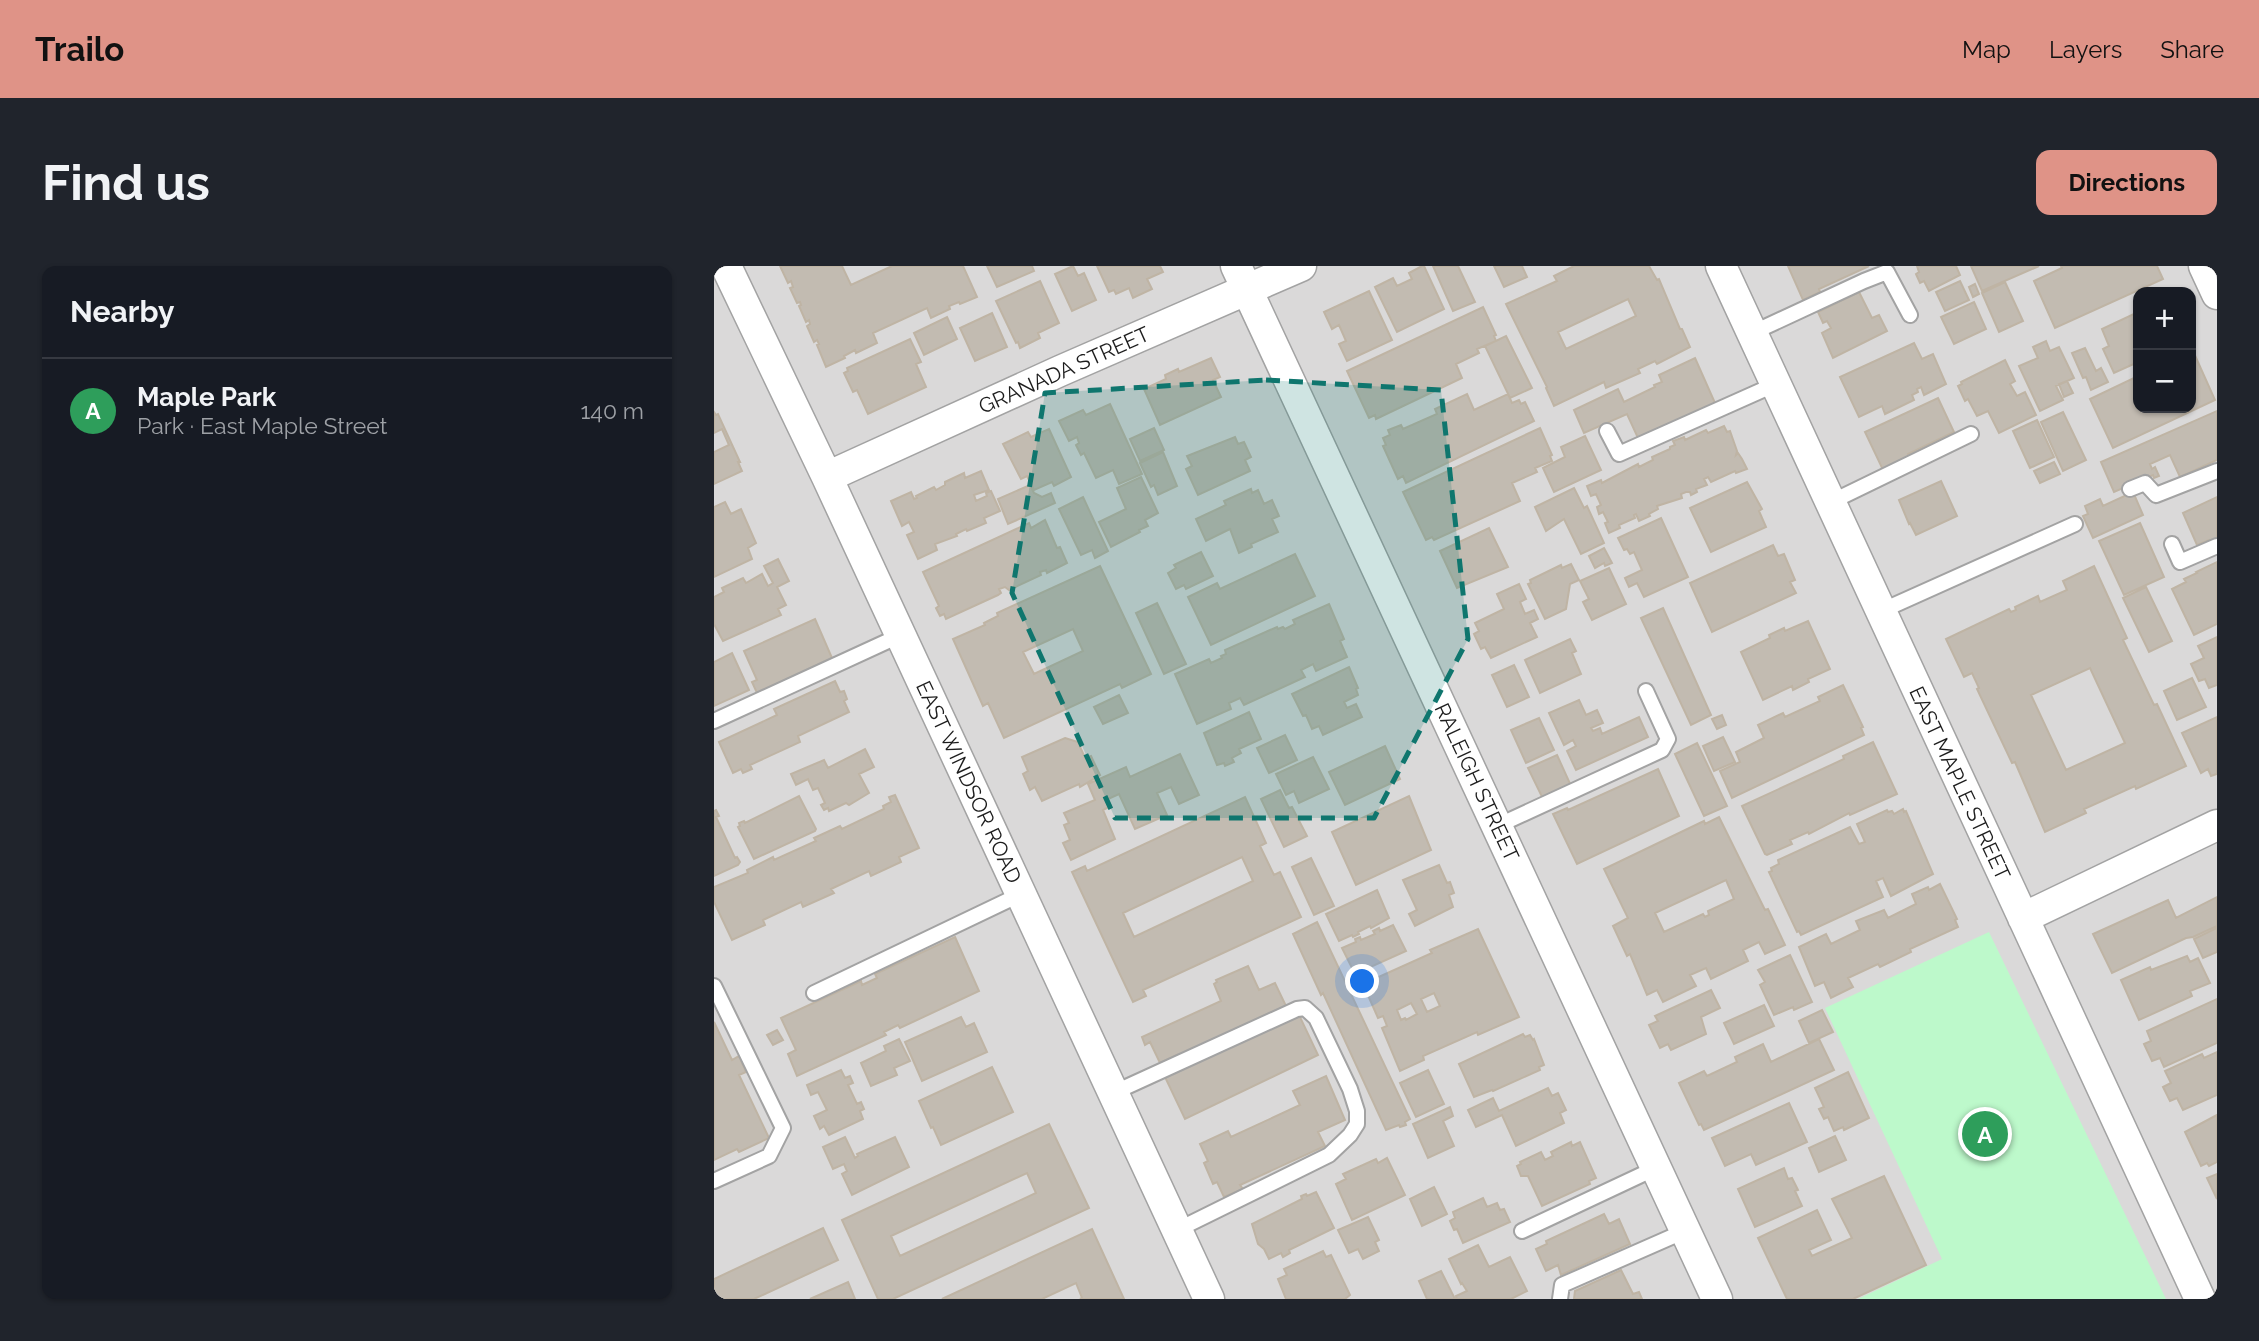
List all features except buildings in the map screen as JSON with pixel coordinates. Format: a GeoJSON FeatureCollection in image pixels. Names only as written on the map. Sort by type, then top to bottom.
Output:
{"type":"FeatureCollection","features":[{"type":"Feature","properties":{"kind":"street","name":"EAST WINDSOR ROAD"},"geometry":{"type":"LineString","coordinates":[[726,266],[901,635],[1209,1299]]}},
{"type":"Feature","properties":{"kind":"street","name":"GRANADA STREET"},"geometry":{"type":"LineString","coordinates":[[827,477],[1060,371],[1242,278],[1301,266]]}},
{"type":"Feature","properties":{"kind":"street","name":"EAST MAPLE STREET"},"geometry":{"type":"LineString","coordinates":[[1721,266],[2200,1299]]}},
{"type":"Feature","properties":{"kind":"street"},"geometry":{"type":"LineString","coordinates":[[2204,266],[2217,294]]}},
{"type":"Feature","properties":{"kind":"street","name":"RALEIGH STREET"},"geometry":{"type":"LineString","coordinates":[[1242,278],[1717,1299]]}},
{"type":"Feature","properties":{"kind":"street"},"geometry":{"type":"LineString","coordinates":[[2023,918],[2217,825]]}},
{"type":"Feature","properties":{"kind":"lane"},"geometry":{"type":"LineString","coordinates":[[1752,334],[1887,272],[1910,315]]}},
{"type":"Feature","properties":{"kind":"lane"},"geometry":{"type":"LineString","coordinates":[[1607,431],[1619,454],[1776,384]]}},
{"type":"Feature","properties":{"kind":"lane"},"geometry":{"type":"LineString","coordinates":[[1830,502],[1971,434]]}},
{"type":"Feature","properties":{"kind":"lane"},"geometry":{"type":"LineString","coordinates":[[2130,489],[2145,483],[2156,495],[2217,471]]}},
{"type":"Feature","properties":{"kind":"lane"},"geometry":{"type":"LineString","coordinates":[[1881,611],[2076,524]]}},
{"type":"Feature","properties":{"kind":"lane"},"geometry":{"type":"LineString","coordinates":[[2172,544],[2180,562],[2217,546]]}},
{"type":"Feature","properties":{"kind":"lane"},"geometry":{"type":"LineString","coordinates":[[714,721],[901,635]]}},
{"type":"Feature","properties":{"kind":"lane"},"geometry":{"type":"LineString","coordinates":[[1497,827],[1662,750],[1668,739],[1646,691]]}},
{"type":"Feature","properties":{"kind":"lane"},"geometry":{"type":"LineString","coordinates":[[814,993],[1021,894]]}},
{"type":"Feature","properties":{"kind":"lane"},"geometry":{"type":"LineString","coordinates":[[714,986],[783,1128],[769,1156],[714,1181]]}},
{"type":"Feature","properties":{"kind":"lane"},"geometry":{"type":"LineString","coordinates":[[1113,1093],[1297,1009],[1305,1008],[1316,1018],[1350,1089],[1357,1111],[1357,1124],[1350,1135],[1329,1155],[1177,1230]]}},
{"type":"Feature","properties":{"kind":"lane"},"geometry":{"type":"LineString","coordinates":[[1522,1231],[1656,1168]]}},
{"type":"Feature","properties":{"kind":"lane"},"geometry":{"type":"LineString","coordinates":[[1560,1299],[1562,1285],[1685,1231]]}},
{"type":"Feature","properties":{"kind":"highlighted area"},"geometry":{"type":"Polygon","coordinates":[[[1266,380],[1441,390],[1468,639],[1374,818],[1115,818],[1012,593],[1045,393],[1266,380]]]}},
{"type":"Feature","properties":{"kind":"shaded area"},"geometry":{"type":"Polygon","coordinates":[[[714,266],[2217,266],[2217,1299],[714,1299],[714,266]]]}},
{"type":"Feature","properties":{"kind":"green space"},"geometry":{"type":"Polygon","coordinates":[[[1989,932],[2166,1299],[1858,1299],[1942,1259],[1825,1008],[1989,932]]]}},
{"type":"Feature","properties":{"kind":"place","name":"Maple Park"},"geometry":{"type":"Point","coordinates":[1985,1134]}}]}
